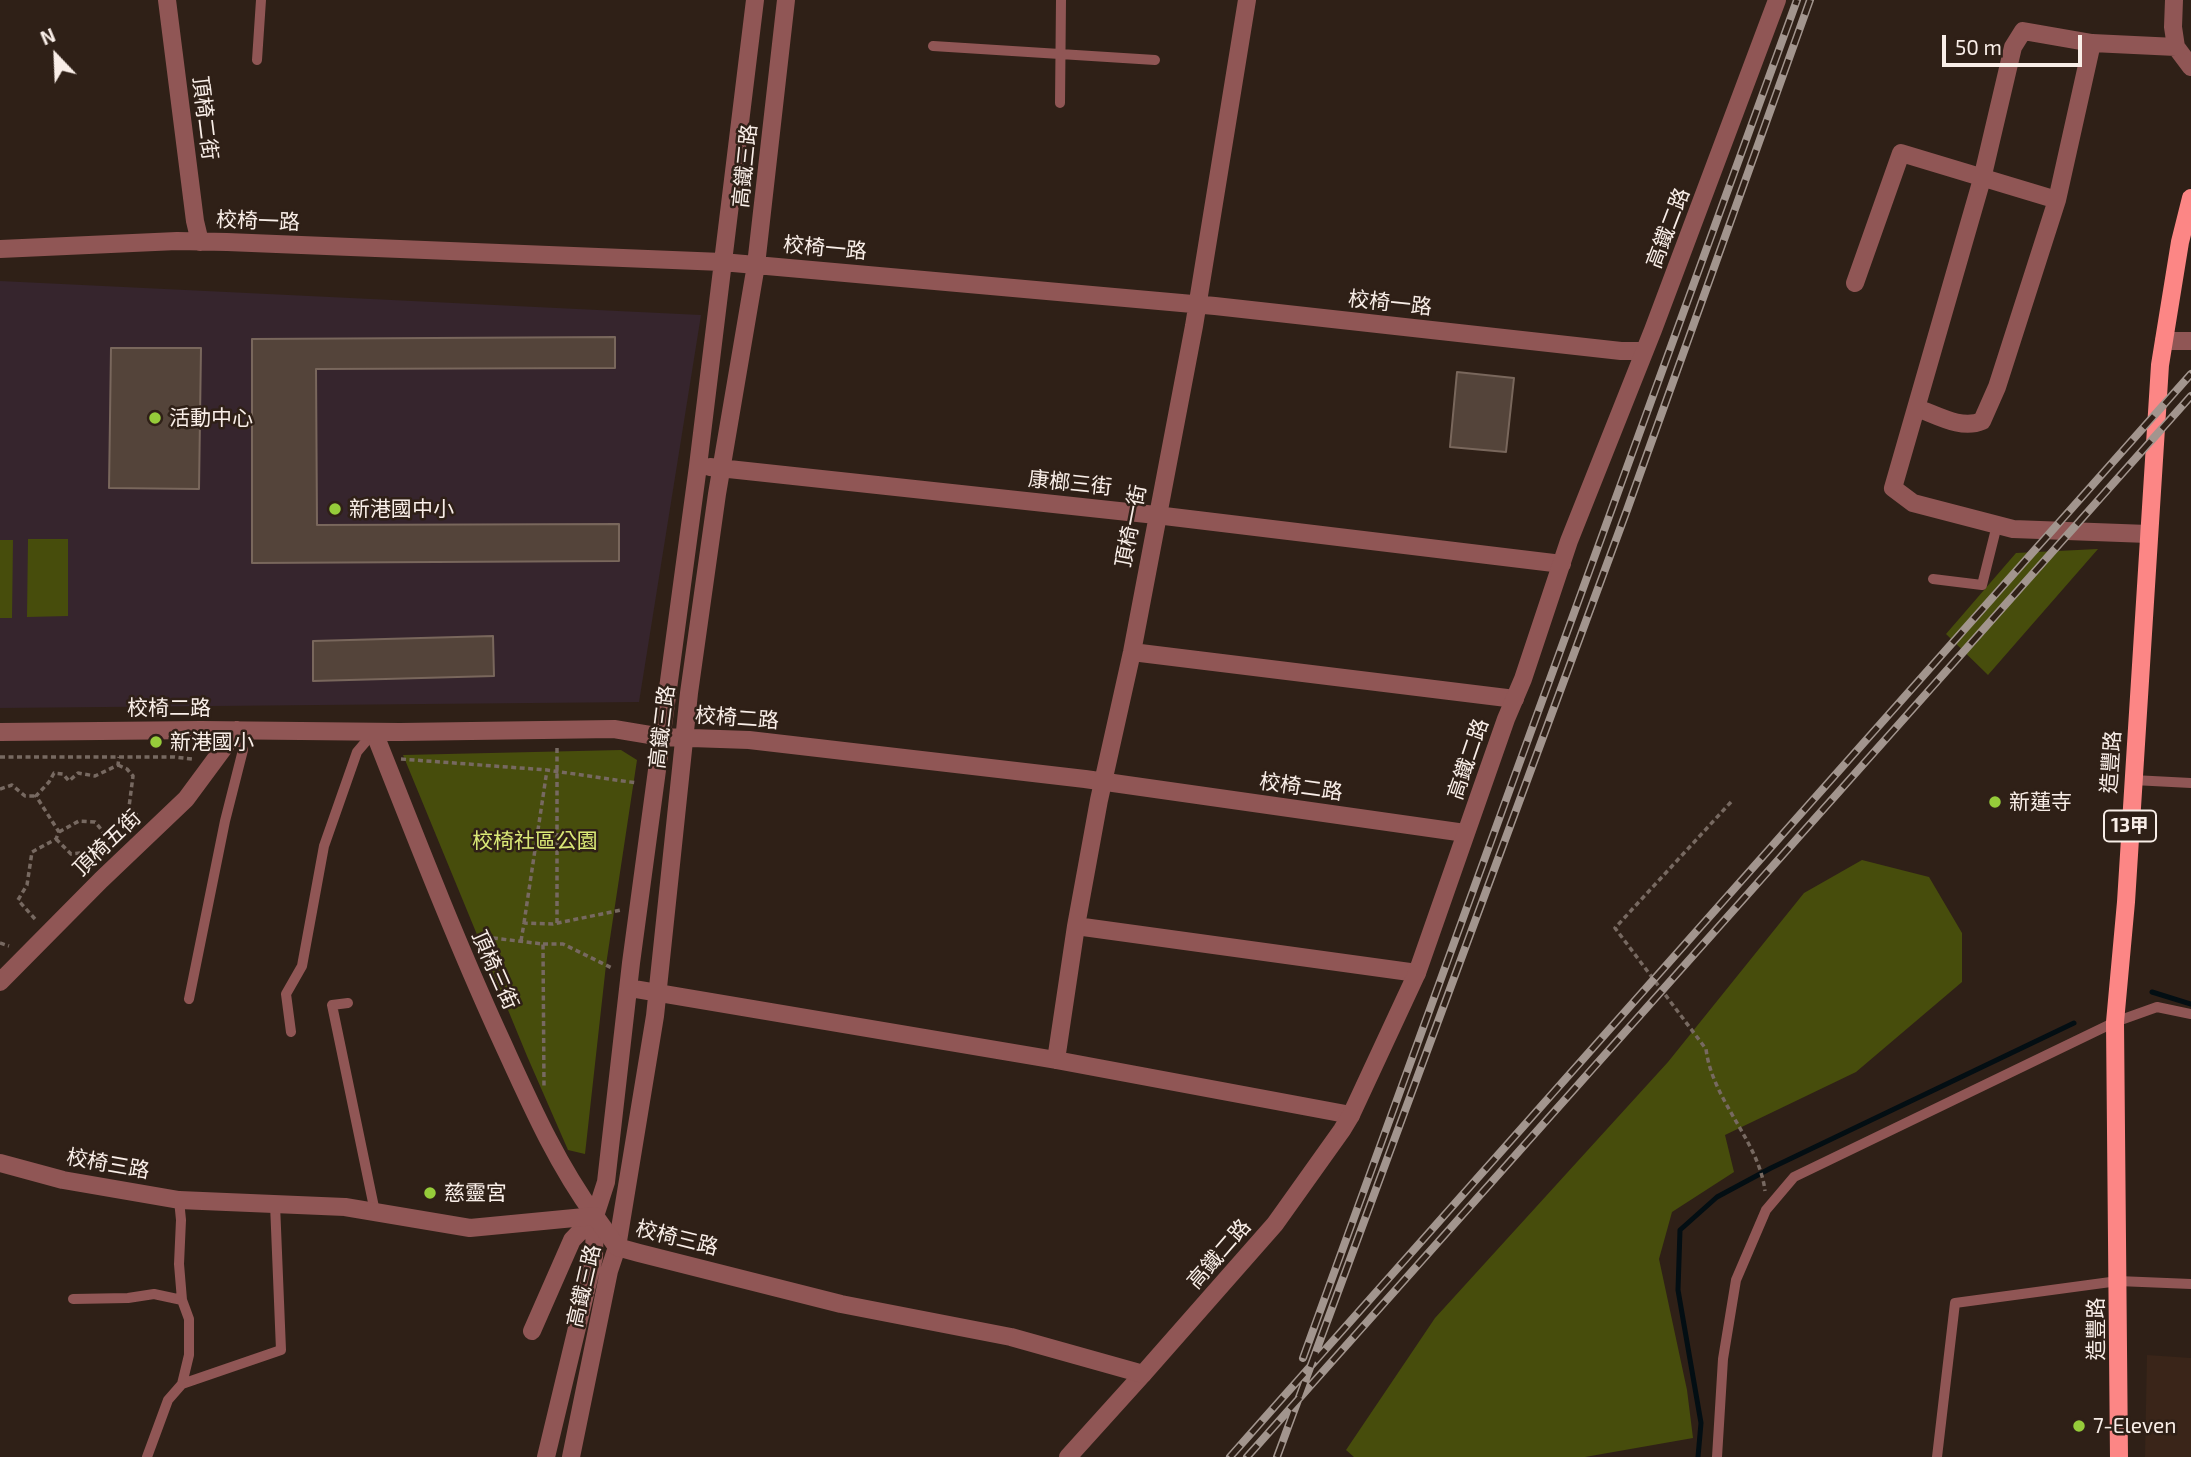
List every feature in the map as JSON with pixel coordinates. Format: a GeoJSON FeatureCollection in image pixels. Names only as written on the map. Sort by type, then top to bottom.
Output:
{"type":"FeatureCollection","features":[{"type":"Feature","properties":{"kind":"main road","name":"造豐路"},"geometry":{"type":"LineString","coordinates":[[2119,1457],[2115,1022],[2125,911],[2160,365],[2180,242],[2191,198]]}},
{"type":"Feature","properties":{"kind":"street","name":"頂椅二街"},"geometry":{"type":"LineString","coordinates":[[167,0],[195,221],[200,242]]}},
{"type":"Feature","properties":{"kind":"street","name":"高鐵三路"},"geometry":{"type":"LineString","coordinates":[[546,1457],[594,1256],[595,1216],[606,1182],[755,0]]}},
{"type":"Feature","properties":{"kind":"street","name":"高鐵三路"},"geometry":{"type":"LineString","coordinates":[[571,1457],[609,1271],[617,1247],[658,994],[683,736],[722,468],[757,265],[786,0]]}},
{"type":"Feature","properties":{"kind":"street","name":"頂椅一街"},"geometry":{"type":"LineString","coordinates":[[1056,1060],[1076,926],[1132,652],[1197,305],[1247,0]]}},
{"type":"Feature","properties":{"kind":"street","name":"高鐵二路"},"geometry":{"type":"LineString","coordinates":[[1069,1457],[1275,1224],[1351,1115],[1417,972],[1562,564],[1777,0]]}},
{"type":"Feature","properties":{"kind":"street"},"geometry":{"type":"LineString","coordinates":[[2174,0],[2173,27],[2176,47],[2191,67]]}},
{"type":"Feature","properties":{"kind":"street"},"geometry":{"type":"LineString","coordinates":[[2148,534],[2013,529],[1913,502],[1893,488],[1982,179],[2013,47],[2023,31],[2092,43],[2176,47]]}},
{"type":"Feature","properties":{"kind":"street"},"geometry":{"type":"LineString","coordinates":[[1917,408],[1960,424],[1973,425],[1982,421],[1997,387],[2057,200],[2092,43]]}},
{"type":"Feature","properties":{"kind":"street"},"geometry":{"type":"LineString","coordinates":[[1855,283],[1901,153],[2057,200]]}},
{"type":"Feature","properties":{"kind":"street","name":"校椅一路"},"geometry":{"type":"LineString","coordinates":[[0,249],[200,242],[722,262],[1197,305],[1644,351]]}},
{"type":"Feature","properties":{"kind":"street"},"geometry":{"type":"LineString","coordinates":[[2164,341],[2191,341]]}},
{"type":"Feature","properties":{"kind":"street","name":"康榔三街"},"geometry":{"type":"LineString","coordinates":[[698,466],[1156,515],[1562,564]]}},
{"type":"Feature","properties":{"kind":"street"},"geometry":{"type":"LineString","coordinates":[[1132,652],[1515,699]]}},
{"type":"Feature","properties":{"kind":"street","name":"校椅二路"},"geometry":{"type":"LineString","coordinates":[[0,732],[614,729],[662,737],[749,740],[1104,782],[1465,833]]}},
{"type":"Feature","properties":{"kind":"street","name":"頂椅五街"},"geometry":{"type":"LineString","coordinates":[[0,982],[100,880],[186,799],[237,730]]}},
{"type":"Feature","properties":{"kind":"street","name":"頂椅三街"},"geometry":{"type":"LineString","coordinates":[[374,732],[453,932],[527,1098],[570,1181],[595,1216]]}},
{"type":"Feature","properties":{"kind":"street"},"geometry":{"type":"LineString","coordinates":[[1076,926],[1417,972]]}},
{"type":"Feature","properties":{"kind":"street"},"geometry":{"type":"LineString","coordinates":[[629,988],[1056,1060],[1351,1115]]}},
{"type":"Feature","properties":{"kind":"street","name":"校椅三路"},"geometry":{"type":"LineString","coordinates":[[0,1163],[63,1180],[179,1200],[345,1207],[470,1228],[595,1216],[617,1247],[841,1304],[1012,1338],[1143,1374]]}},
{"type":"Feature","properties":{"kind":"street"},"geometry":{"type":"LineString","coordinates":[[532,1331],[572,1240],[595,1216]]}},
{"type":"Feature","properties":{"kind":"lane"},"geometry":{"type":"LineString","coordinates":[[257,60],[261,0]]}},
{"type":"Feature","properties":{"kind":"lane"},"geometry":{"type":"LineString","coordinates":[[1060,103],[1061,0]]}},
{"type":"Feature","properties":{"kind":"lane"},"geometry":{"type":"LineString","coordinates":[[933,46],[1155,60]]}},
{"type":"Feature","properties":{"kind":"lane"},"geometry":{"type":"LineString","coordinates":[[1933,579],[1982,585],[1997,524]]}},
{"type":"Feature","properties":{"kind":"lane"},"geometry":{"type":"LineString","coordinates":[[189,999],[225,821],[243,750],[237,730]]}},
{"type":"Feature","properties":{"kind":"lane"},"geometry":{"type":"LineString","coordinates":[[291,1032],[286,994],[302,966],[324,846],[357,752],[374,732]]}},
{"type":"Feature","properties":{"kind":"lane"},"geometry":{"type":"LineString","coordinates":[[2133,780],[2191,783]]}},
{"type":"Feature","properties":{"kind":"lane"},"geometry":{"type":"LineString","coordinates":[[348,1003],[332,1005],[375,1212]]}},
{"type":"Feature","properties":{"kind":"lane"},"geometry":{"type":"LineString","coordinates":[[1717,1457],[1723,1359],[1736,1280],[1766,1210],[1794,1177],[2115,1022],[2157,1007],[2191,1014]]}},
{"type":"Feature","properties":{"kind":"lane"},"geometry":{"type":"LineString","coordinates":[[147,1457],[168,1400],[182,1384],[189,1355],[189,1319],[182,1300],[179,1264],[179,1200]]}},
{"type":"Feature","properties":{"kind":"lane"},"geometry":{"type":"LineString","coordinates":[[182,1384],[281,1350],[275,1204]]}},
{"type":"Feature","properties":{"kind":"lane"},"geometry":{"type":"LineString","coordinates":[[1937,1457],[1955,1303],[2118,1281],[2191,1284]]}},
{"type":"Feature","properties":{"kind":"lane"},"geometry":{"type":"LineString","coordinates":[[73,1298],[128,1298],[154,1294],[182,1300]]}},
{"type":"Feature","properties":{"kind":"path"},"geometry":{"type":"LineString","coordinates":[[557,744],[557,923]]}},
{"type":"Feature","properties":{"kind":"path"},"geometry":{"type":"LineString","coordinates":[[0,757],[192,759]]}},
{"type":"Feature","properties":{"kind":"path"},"geometry":{"type":"LineString","coordinates":[[118,765],[119,757]]}},
{"type":"Feature","properties":{"kind":"path"},"geometry":{"type":"LineString","coordinates":[[399,758],[547,770],[639,783]]}},
{"type":"Feature","properties":{"kind":"path"},"geometry":{"type":"LineString","coordinates":[[0,789],[12,785],[25,796],[36,796],[50,782],[54,773],[62,774],[69,781],[78,773],[95,776],[118,765],[134,776],[129,807],[137,815]]}},
{"type":"Feature","properties":{"kind":"path"},"geometry":{"type":"LineString","coordinates":[[522,941],[547,770]]}},
{"type":"Feature","properties":{"kind":"path"},"geometry":{"type":"LineString","coordinates":[[36,796],[59,832]]}},
{"type":"Feature","properties":{"kind":"path"},"geometry":{"type":"LineString","coordinates":[[1731,802],[1615,928],[1706,1049],[1709,1069],[1756,1161],[1765,1187]]}},
{"type":"Feature","properties":{"kind":"path"},"geometry":{"type":"LineString","coordinates":[[35,919],[18,900],[27,885],[32,852],[56,839],[59,832],[79,821],[95,822],[107,838],[107,846]]}},
{"type":"Feature","properties":{"kind":"path"},"geometry":{"type":"LineString","coordinates":[[56,839],[71,854],[102,851]]}},
{"type":"Feature","properties":{"kind":"path"},"geometry":{"type":"LineString","coordinates":[[524,923],[557,923],[623,909]]}},
{"type":"Feature","properties":{"kind":"path"},"geometry":{"type":"LineString","coordinates":[[468,935],[563,944],[616,970]]}},
{"type":"Feature","properties":{"kind":"path"},"geometry":{"type":"LineString","coordinates":[[0,943],[9,946]]}},
{"type":"Feature","properties":{"kind":"path"},"geometry":{"type":"LineString","coordinates":[[543,944],[544,1092]]}},
{"type":"Feature","properties":{"kind":"shaded area","name":"新港國中小"},"geometry":{"type":"Polygon","coordinates":[[[0,281],[701,315],[639,702],[0,708],[0,281]]]}},
{"type":"Feature","properties":{"kind":"shaded area"},"geometry":{"type":"Polygon","coordinates":[[[2147,1355],[2191,1358],[2191,1457],[2145,1457],[2147,1355]]]}},
{"type":"Feature","properties":{"kind":"green space"},"geometry":{"type":"Polygon","coordinates":[[[28,539],[68,539],[68,616],[27,617],[28,539]]]}},
{"type":"Feature","properties":{"kind":"green space"},"geometry":{"type":"Polygon","coordinates":[[[0,540],[13,540],[12,618],[0,618],[0,540]]]}},
{"type":"Feature","properties":{"kind":"green space"},"geometry":{"type":"Polygon","coordinates":[[[2098,549],[1988,675],[1946,634],[2016,553],[2098,549]]]}},
{"type":"Feature","properties":{"kind":"green space","name":"校椅社區公園"},"geometry":{"type":"Polygon","coordinates":[[[621,750],[637,760],[606,965],[585,1154],[568,1150],[403,755],[621,750]]]}},
{"type":"Feature","properties":{"kind":"green space"},"geometry":{"type":"Polygon","coordinates":[[[1862,860],[1929,877],[1962,933],[1962,982],[1856,1072],[1725,1135],[1734,1172],[1672,1212],[1659,1259],[1687,1390],[1693,1438],[1585,1457],[1354,1457],[1346,1450],[1435,1318],[1668,1062],[1804,893],[1862,860]]]}},
{"type":"Feature","properties":{"kind":"building"},"geometry":{"type":"Polygon","coordinates":[[[615,337],[615,368],[316,369],[317,525],[619,524],[619,561],[252,563],[252,339],[615,337]]]}},
{"type":"Feature","properties":{"kind":"building","name":"活動中心"},"geometry":{"type":"Polygon","coordinates":[[[111,348],[201,348],[199,489],[109,488],[111,348]]]}},
{"type":"Feature","properties":{"kind":"building"},"geometry":{"type":"Polygon","coordinates":[[[1457,372],[1514,378],[1506,452],[1450,447],[1457,372]]]}},
{"type":"Feature","properties":{"kind":"building"},"geometry":{"type":"Polygon","coordinates":[[[493,636],[494,676],[313,681],[313,641],[493,636]]]}},
{"type":"Feature","properties":{"kind":"waterway"},"geometry":{"type":"LineString","coordinates":[[2152,992],[2191,1004]]}},
{"type":"Feature","properties":{"kind":"waterway"},"geometry":{"type":"LineString","coordinates":[[1698,1457],[1701,1423],[1678,1290],[1680,1230],[1717,1197],[1771,1168],[2074,1023]]}},
{"type":"Feature","properties":{"kind":"railway"},"geometry":{"type":"LineString","coordinates":[[1303,1358],[1797,0]]}},
{"type":"Feature","properties":{"kind":"railway"},"geometry":{"type":"LineString","coordinates":[[1277,1457],[1627,510],[1810,0]]}},
{"type":"Feature","properties":{"kind":"railway"},"geometry":{"type":"LineString","coordinates":[[1230,1457],[2191,374]]}},
{"type":"Feature","properties":{"kind":"railway"},"geometry":{"type":"LineString","coordinates":[[1247,1457],[2191,396]]}},
{"type":"Feature","properties":{"kind":"place","name":"活動中心"},"geometry":{"type":"Point","coordinates":[155,418]}},
{"type":"Feature","properties":{"kind":"place","name":"新港國中小"},"geometry":{"type":"Point","coordinates":[335,509]}},
{"type":"Feature","properties":{"kind":"place","name":"新港國小"},"geometry":{"type":"Point","coordinates":[156,742]}},
{"type":"Feature","properties":{"kind":"place","name":"新蓮寺"},"geometry":{"type":"Point","coordinates":[1995,802]}},
{"type":"Feature","properties":{"kind":"place","name":"慈靈宮"},"geometry":{"type":"Point","coordinates":[430,1193]}},
{"type":"Feature","properties":{"kind":"place","name":"7-Eleven"},"geometry":{"type":"Point","coordinates":[2079,1426]}}]}
